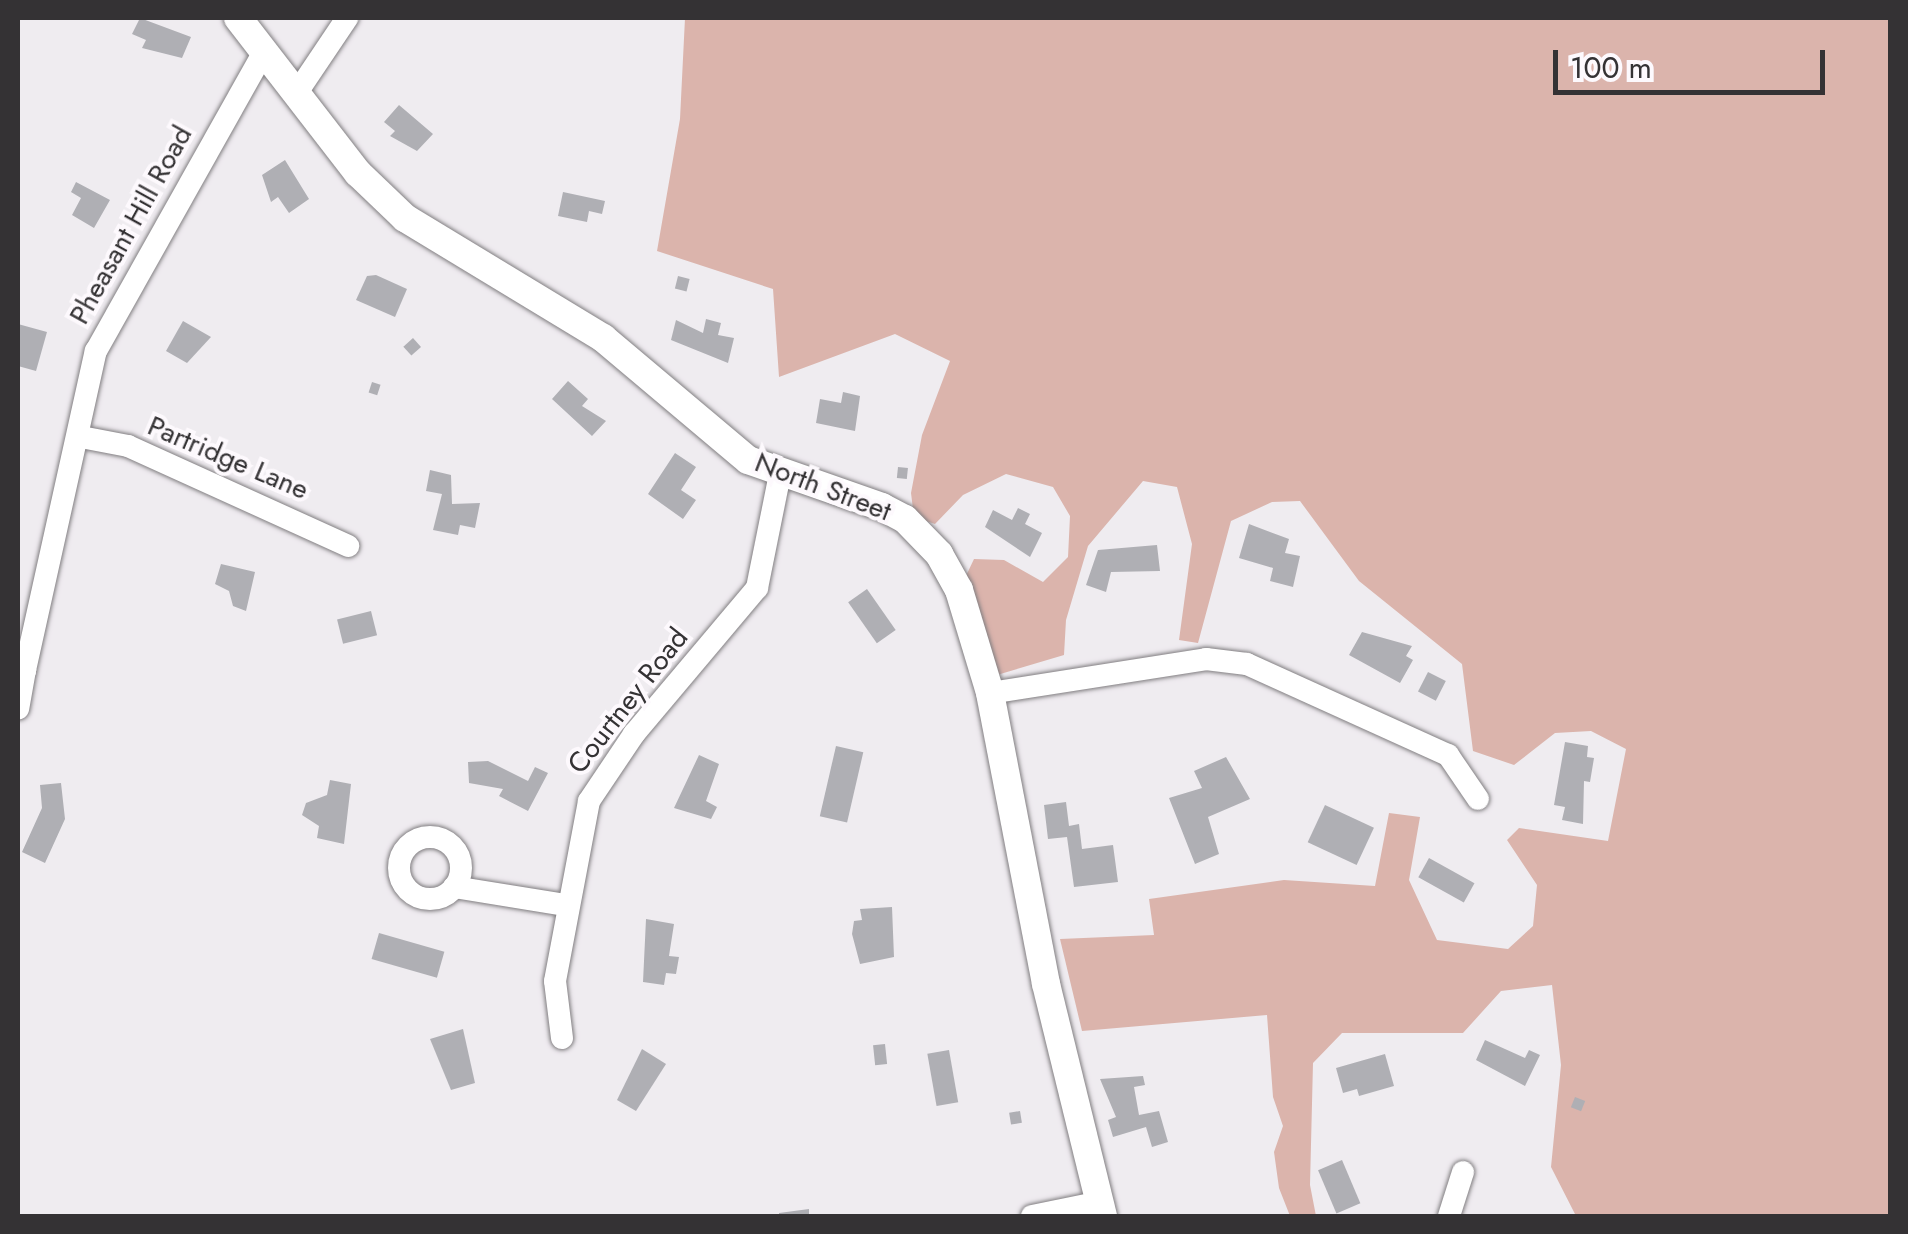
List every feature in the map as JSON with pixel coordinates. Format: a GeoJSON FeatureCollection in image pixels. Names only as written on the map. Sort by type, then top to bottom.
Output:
{"type":"FeatureCollection","features":[{"type":"Feature","properties":{"kind":"street","name":"North Street"},"geometry":{"type":"LineString","coordinates":[[238,18],[358,172],[405,218],[555,305],[712,434],[780,474],[882,507],[905,519],[939,554],[959,590],[990,692],[1046,984],[1101,1209]]}},
{"type":"Feature","properties":{"kind":"street"},"geometry":{"type":"LineString","coordinates":[[296,94],[347,18]]}},
{"type":"Feature","properties":{"kind":"street","name":"Pheasant Hill Road"},"geometry":{"type":"LineString","coordinates":[[18,708],[21,669],[80,437],[86,384],[112,316],[264,53]]}},
{"type":"Feature","properties":{"kind":"street","name":"Partridge Lane"},"geometry":{"type":"LineString","coordinates":[[80,437],[128,446],[278,509],[348,546]]}},
{"type":"Feature","properties":{"kind":"street","name":"Courtney Road"},"geometry":{"type":"LineString","coordinates":[[562,1038],[554,995],[565,905],[588,801],[634,734],[757,588],[780,474]]}},
{"type":"Feature","properties":{"kind":"street"},"geometry":{"type":"LineString","coordinates":[[990,692],[1206,658],[1247,664],[1448,755],[1478,798]]}},
{"type":"Feature","properties":{"kind":"street"},"geometry":{"type":"LineString","coordinates":[[454,887],[565,905]]}},
{"type":"Feature","properties":{"kind":"street"},"geometry":{"type":"LineString","coordinates":[[1448,1216],[1463,1172]]}},
{"type":"Feature","properties":{"kind":"street"},"geometry":{"type":"LineString","coordinates":[[1032,1216],[1101,1209]]}},
{"type":"Feature","properties":{"kind":"shaded area"},"geometry":{"type":"Polygon","coordinates":[[[685,18],[1890,18],[1890,1216],[1576,1216],[1551,1167],[1561,1065],[1552,985],[1501,991],[1463,1033],[1342,1033],[1313,1063],[1310,1185],[1316,1216],[1290,1216],[1279,1188],[1274,1152],[1283,1126],[1273,1097],[1267,1015],[1082,1031],[1060,939],[1154,935],[1149,899],[1284,880],[1375,886],[1389,813],[1420,817],[1409,880],[1437,940],[1508,949],[1533,926],[1537,885],[1507,840],[1519,828],[1608,841],[1626,749],[1591,731],[1555,733],[1514,765],[1473,751],[1462,664],[1359,581],[1300,501],[1272,502],[1231,521],[1198,643],[1179,640],[1192,544],[1177,487],[1143,481],[1088,546],[1066,620],[1064,655],[997,675],[964,580],[974,559],[1004,560],[1043,582],[1068,557],[1070,516],[1053,487],[1006,474],[963,495],[935,524],[914,517],[911,493],[922,435],[950,361],[895,334],[779,377],[773,289],[657,251],[680,119],[685,18]]]}},
{"type":"Feature","properties":{"kind":"building"},"geometry":{"type":"Polygon","coordinates":[[[140,18],[191,37],[182,58],[142,48],[146,40],[132,34],[140,18]]]}},
{"type":"Feature","properties":{"kind":"building"},"geometry":{"type":"Polygon","coordinates":[[[399,105],[433,134],[417,151],[390,136],[395,131],[384,122],[399,105]]]}},
{"type":"Feature","properties":{"kind":"building"},"geometry":{"type":"Polygon","coordinates":[[[285,160],[309,199],[289,213],[278,197],[271,202],[262,175],[285,160]]]}},
{"type":"Feature","properties":{"kind":"building"},"geometry":{"type":"Polygon","coordinates":[[[76,182],[110,200],[94,228],[72,215],[81,198],[71,192],[76,182]]]}},
{"type":"Feature","properties":{"kind":"building"},"geometry":{"type":"Polygon","coordinates":[[[563,192],[605,201],[602,214],[589,211],[587,222],[558,216],[563,192]]]}},
{"type":"Feature","properties":{"kind":"building"},"geometry":{"type":"Polygon","coordinates":[[[376,275],[407,289],[395,317],[356,300],[367,276],[376,275]]]}},
{"type":"Feature","properties":{"kind":"building"},"geometry":{"type":"Polygon","coordinates":[[[678,276],[690,279],[686,292],[675,289],[678,276]]]}},
{"type":"Feature","properties":{"kind":"building"},"geometry":{"type":"Polygon","coordinates":[[[706,319],[721,323],[718,335],[734,338],[728,363],[671,340],[676,320],[703,333],[706,319]]]}},
{"type":"Feature","properties":{"kind":"building"},"geometry":{"type":"Polygon","coordinates":[[[183,321],[211,337],[187,363],[166,351],[183,321]]]}},
{"type":"Feature","properties":{"kind":"building"},"geometry":{"type":"Polygon","coordinates":[[[18,324],[47,332],[36,371],[18,366],[18,324]]]}},
{"type":"Feature","properties":{"kind":"building"},"geometry":{"type":"Polygon","coordinates":[[[413,338],[421,347],[411,356],[403,347],[413,338]]]}},
{"type":"Feature","properties":{"kind":"building"},"geometry":{"type":"Polygon","coordinates":[[[568,381],[588,399],[582,406],[606,421],[592,436],[552,399],[568,381]]]}},
{"type":"Feature","properties":{"kind":"building"},"geometry":{"type":"Polygon","coordinates":[[[372,382],[381,385],[377,395],[369,392],[372,382]]]}},
{"type":"Feature","properties":{"kind":"building"},"geometry":{"type":"Polygon","coordinates":[[[843,392],[860,396],[855,431],[816,423],[820,399],[841,403],[843,392]]]}},
{"type":"Feature","properties":{"kind":"building"},"geometry":{"type":"Polygon","coordinates":[[[675,453],[696,467],[681,490],[696,500],[683,519],[648,494],[675,453]]]}},
{"type":"Feature","properties":{"kind":"building"},"geometry":{"type":"Polygon","coordinates":[[[898,467],[908,468],[907,479],[897,478],[898,467]]]}},
{"type":"Feature","properties":{"kind":"building"},"geometry":{"type":"Polygon","coordinates":[[[430,470],[451,475],[452,504],[480,503],[475,528],[460,525],[458,535],[433,530],[442,494],[426,491],[430,470]]]}},
{"type":"Feature","properties":{"kind":"building"},"geometry":{"type":"Polygon","coordinates":[[[1018,508],[1030,514],[1025,524],[1042,533],[1030,557],[985,527],[993,510],[1012,520],[1018,508]]]}},
{"type":"Feature","properties":{"kind":"building"},"geometry":{"type":"Polygon","coordinates":[[[1249,524],[1289,539],[1285,553],[1300,556],[1293,587],[1270,581],[1273,568],[1239,558],[1249,524]]]}},
{"type":"Feature","properties":{"kind":"building"},"geometry":{"type":"Polygon","coordinates":[[[1157,545],[1160,571],[1111,572],[1106,592],[1086,585],[1098,550],[1157,545]]]}},
{"type":"Feature","properties":{"kind":"building"},"geometry":{"type":"Polygon","coordinates":[[[221,564],[255,572],[246,611],[233,606],[229,591],[215,584],[221,564]]]}},
{"type":"Feature","properties":{"kind":"building"},"geometry":{"type":"Polygon","coordinates":[[[867,589],[896,630],[877,643],[848,602],[867,589]]]}},
{"type":"Feature","properties":{"kind":"building"},"geometry":{"type":"Polygon","coordinates":[[[371,611],[377,635],[343,644],[337,619],[371,611]]]}},
{"type":"Feature","properties":{"kind":"building"},"geometry":{"type":"Polygon","coordinates":[[[1362,632],[1412,646],[1406,656],[1413,660],[1400,683],[1349,655],[1362,632]]]}},
{"type":"Feature","properties":{"kind":"building"},"geometry":{"type":"Polygon","coordinates":[[[1428,672],[1446,681],[1436,701],[1418,692],[1428,672]]]}},
{"type":"Feature","properties":{"kind":"building"},"geometry":{"type":"Polygon","coordinates":[[[1565,742],[1588,746],[1587,757],[1594,758],[1590,782],[1584,781],[1583,824],[1562,820],[1565,807],[1554,805],[1565,742]]]}},
{"type":"Feature","properties":{"kind":"building"},"geometry":{"type":"Polygon","coordinates":[[[836,746],[863,752],[847,822],[820,816],[836,746]]]}},
{"type":"Feature","properties":{"kind":"building"},"geometry":{"type":"Polygon","coordinates":[[[699,755],[719,764],[706,801],[717,807],[711,819],[674,808],[699,755]]]}},
{"type":"Feature","properties":{"kind":"building"},"geometry":{"type":"Polygon","coordinates":[[[1226,757],[1250,799],[1208,817],[1219,854],[1195,864],[1169,798],[1202,788],[1194,771],[1226,757]]]}},
{"type":"Feature","properties":{"kind":"building"},"geometry":{"type":"Polygon","coordinates":[[[488,761],[528,781],[535,767],[548,773],[528,811],[499,796],[503,789],[469,783],[468,762],[488,761]]]}},
{"type":"Feature","properties":{"kind":"building"},"geometry":{"type":"Polygon","coordinates":[[[330,780],[351,784],[344,844],[317,838],[319,826],[302,815],[306,803],[327,795],[330,780]]]}},
{"type":"Feature","properties":{"kind":"building"},"geometry":{"type":"Polygon","coordinates":[[[61,783],[65,819],[45,863],[22,852],[42,808],[40,785],[61,783]]]}},
{"type":"Feature","properties":{"kind":"building"},"geometry":{"type":"Polygon","coordinates":[[[1066,802],[1069,826],[1079,824],[1082,849],[1113,845],[1118,882],[1074,887],[1067,837],[1048,839],[1044,805],[1066,802]]]}},
{"type":"Feature","properties":{"kind":"building"},"geometry":{"type":"Polygon","coordinates":[[[1325,805],[1374,828],[1357,865],[1308,842],[1325,805]]]}},
{"type":"Feature","properties":{"kind":"building"},"geometry":{"type":"Polygon","coordinates":[[[1429,858],[1474,883],[1464,902],[1418,877],[1429,858]]]}},
{"type":"Feature","properties":{"kind":"building"},"geometry":{"type":"Polygon","coordinates":[[[892,907],[894,957],[860,964],[852,934],[854,921],[862,920],[860,909],[892,907]]]}},
{"type":"Feature","properties":{"kind":"building"},"geometry":{"type":"Polygon","coordinates":[[[646,919],[674,924],[669,956],[679,957],[676,974],[666,973],[664,985],[643,982],[646,919]]]}},
{"type":"Feature","properties":{"kind":"building"},"geometry":{"type":"Polygon","coordinates":[[[379,933],[444,952],[437,978],[372,959],[379,933]]]}},
{"type":"Feature","properties":{"kind":"building"},"geometry":{"type":"Polygon","coordinates":[[[463,1029],[475,1083],[451,1090],[430,1039],[463,1029]]]}},
{"type":"Feature","properties":{"kind":"building"},"geometry":{"type":"Polygon","coordinates":[[[1485,1040],[1525,1058],[1529,1050],[1540,1055],[1525,1086],[1476,1060],[1485,1040]]]}},
{"type":"Feature","properties":{"kind":"building"},"geometry":{"type":"Polygon","coordinates":[[[885,1044],[887,1064],[875,1065],[873,1045],[885,1044]]]}},
{"type":"Feature","properties":{"kind":"building"},"geometry":{"type":"Polygon","coordinates":[[[642,1049],[666,1064],[636,1111],[617,1100],[642,1049]]]}},
{"type":"Feature","properties":{"kind":"building"},"geometry":{"type":"Polygon","coordinates":[[[949,1050],[958,1102],[937,1106],[927,1054],[949,1050]]]}},
{"type":"Feature","properties":{"kind":"building"},"geometry":{"type":"Polygon","coordinates":[[[1385,1054],[1394,1086],[1359,1096],[1357,1089],[1343,1093],[1336,1068],[1385,1054]]]}},
{"type":"Feature","properties":{"kind":"building"},"geometry":{"type":"Polygon","coordinates":[[[1143,1076],[1145,1085],[1134,1087],[1139,1115],[1159,1111],[1168,1142],[1152,1147],[1146,1127],[1113,1137],[1108,1120],[1116,1117],[1100,1079],[1143,1076]]]}},
{"type":"Feature","properties":{"kind":"building"},"geometry":{"type":"Polygon","coordinates":[[[1575,1097],[1585,1101],[1581,1111],[1571,1107],[1575,1097]]]}},
{"type":"Feature","properties":{"kind":"building"},"geometry":{"type":"Polygon","coordinates":[[[1020,1111],[1022,1123],[1011,1125],[1009,1113],[1020,1111]]]}},
{"type":"Feature","properties":{"kind":"building"},"geometry":{"type":"Polygon","coordinates":[[[1342,1160],[1360,1203],[1336,1213],[1318,1170],[1342,1160]]]}},
{"type":"Feature","properties":{"kind":"building"},"geometry":{"type":"Polygon","coordinates":[[[809,1209],[809,1216],[779,1216],[779,1213],[809,1209]]]}}]}
